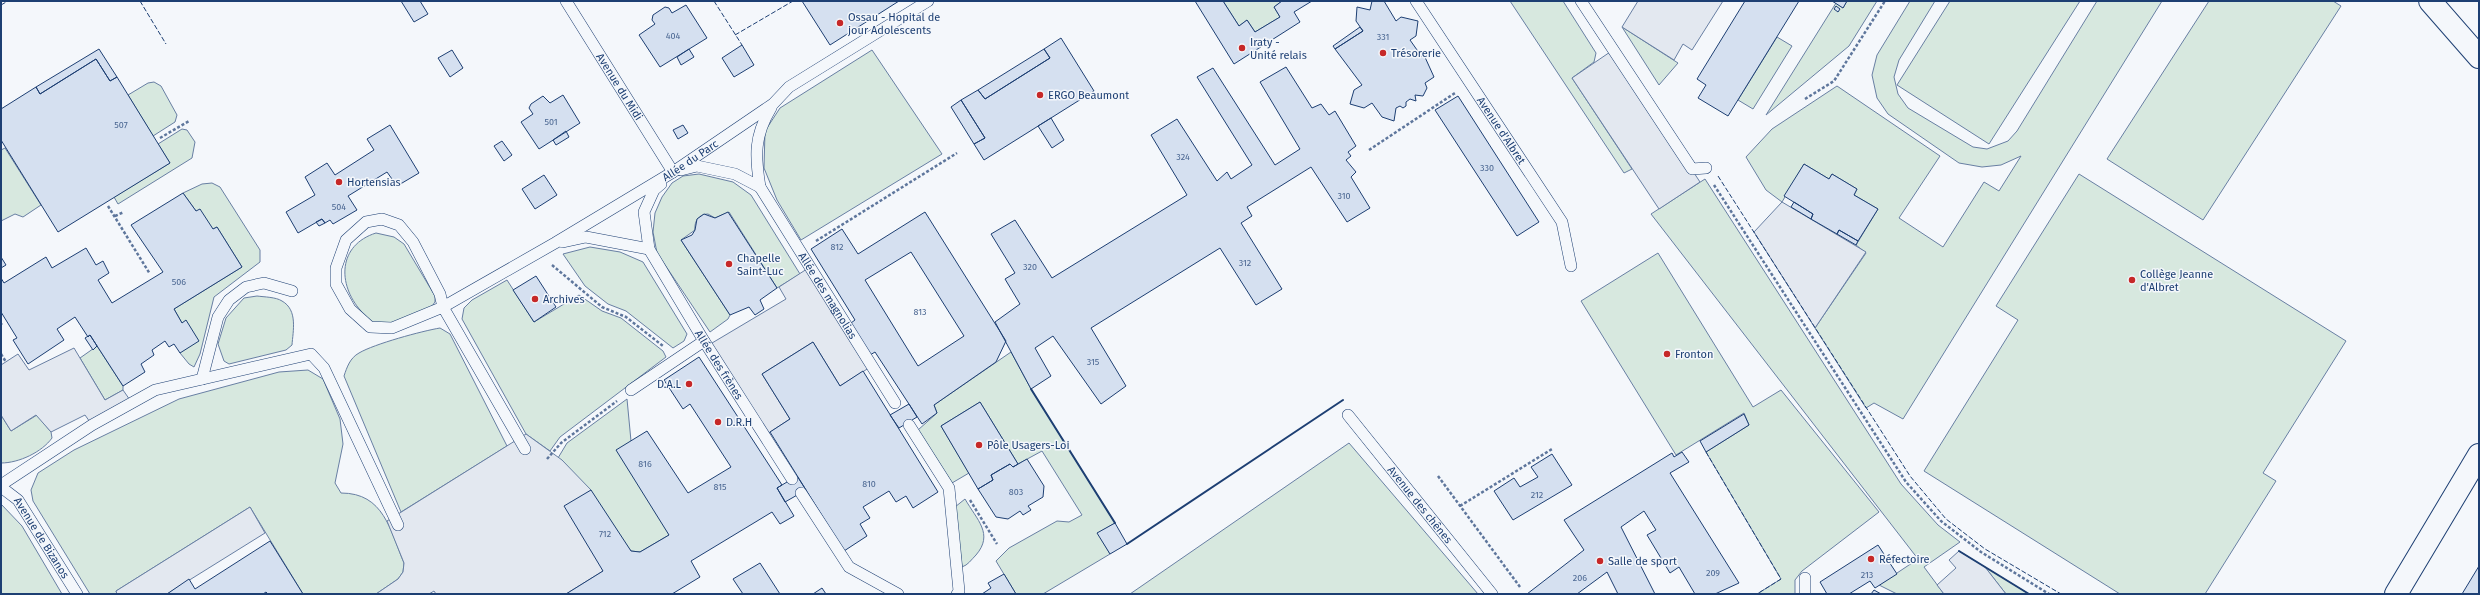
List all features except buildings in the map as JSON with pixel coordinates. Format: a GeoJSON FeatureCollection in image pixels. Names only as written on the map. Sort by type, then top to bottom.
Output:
{"type":"FeatureCollection","features":[{"type":"Feature","properties":{"kind":"main road"},"geometry":{"type":"LineString","coordinates":[[2430,1],[2479,57]]}},
{"type":"Feature","properties":{"kind":"main road"},"geometry":{"type":"LineString","coordinates":[[2396,594],[2479,455]]}},
{"type":"Feature","properties":{"kind":"lane","name":"Avenue du Midi"},"geometry":{"type":"LineString","coordinates":[[566,1],[673,172]]}},
{"type":"Feature","properties":{"kind":"lane","name":"Allée du Parc"},"geometry":{"type":"LineString","coordinates":[[443,306],[440,294],[413,242],[400,225],[382,218],[366,222],[346,240],[336,268],[336,284],[350,309],[370,327],[392,328],[443,306],[538,253],[673,172],[774,104],[789,87],[928,1]]}},
{"type":"Feature","properties":{"kind":"lane","name":"Avenue d'Albret"},"geometry":{"type":"LineString","coordinates":[[1416,1],[1562,222],[1571,266]]}},
{"type":"Feature","properties":{"kind":"lane"},"geometry":{"type":"LineString","coordinates":[[1581,1],[1692,169],[1706,168]]}},
{"type":"Feature","properties":{"kind":"lane"},"geometry":{"type":"LineString","coordinates":[[760,187],[756,158],[761,125],[774,104]]}},
{"type":"Feature","properties":{"kind":"lane"},"geometry":{"type":"LineString","coordinates":[[555,243],[586,237],[649,249],[644,212],[654,190],[673,172],[696,166],[735,174],[760,187]]}},
{"type":"Feature","properties":{"kind":"lane","name":"Allée des magnolias"},"geometry":{"type":"LineString","coordinates":[[760,187],[895,403]]}},
{"type":"Feature","properties":{"kind":"lane","name":"Allée des frènes"},"geometry":{"type":"LineString","coordinates":[[649,249],[716,361],[792,479]]}},
{"type":"Feature","properties":{"kind":"lane"},"geometry":{"type":"LineString","coordinates":[[202,379],[218,317],[229,300],[246,287],[264,283],[292,291]]}},
{"type":"Feature","properties":{"kind":"lane"},"geometry":{"type":"LineString","coordinates":[[443,306],[524,449]]}},
{"type":"Feature","properties":{"kind":"lane"},"geometry":{"type":"LineString","coordinates":[[631,390],[704,341]]}},
{"type":"Feature","properties":{"kind":"lane"},"geometry":{"type":"LineString","coordinates":[[1,486],[92,425],[155,390],[311,354],[324,368],[398,525]]}},
{"type":"Feature","properties":{"kind":"lane","name":"Avenue des chênes"},"geometry":{"type":"LineString","coordinates":[[1348,415],[1492,594]]}},
{"type":"Feature","properties":{"kind":"lane"},"geometry":{"type":"LineString","coordinates":[[909,425],[950,492],[959,591],[957,594]]}},
{"type":"Feature","properties":{"kind":"lane","name":"Avenue de Bizanos"},"geometry":{"type":"LineString","coordinates":[[1,486],[18,500],[77,594]]}},
{"type":"Feature","properties":{"kind":"lane"},"geometry":{"type":"LineString","coordinates":[[801,493],[849,567],[898,594]]}},
{"type":"Feature","properties":{"kind":"lane"},"geometry":{"type":"LineString","coordinates":[[1805,578],[1805,594]]}},
{"type":"Feature","properties":{"kind":"path"},"geometry":{"type":"LineString","coordinates":[[1805,99],[1834,81],[1885,1]]}},
{"type":"Feature","properties":{"kind":"path"},"geometry":{"type":"LineString","coordinates":[[1369,150],[1470,83]]}},
{"type":"Feature","properties":{"kind":"path"},"geometry":{"type":"LineString","coordinates":[[160,138],[189,120]]}},
{"type":"Feature","properties":{"kind":"path"},"geometry":{"type":"LineString","coordinates":[[800,251],[957,153]]}},
{"type":"Feature","properties":{"kind":"path"},"geometry":{"type":"LineString","coordinates":[[1706,168],[1714,184],[1906,482],[1941,521],[1981,552],[2049,594]]}},
{"type":"Feature","properties":{"kind":"path"},"geometry":{"type":"LineString","coordinates":[[108,206],[150,274]]}},
{"type":"Feature","properties":{"kind":"path"},"geometry":{"type":"LineString","coordinates":[[115,216],[124,212]]}},
{"type":"Feature","properties":{"kind":"path"},"geometry":{"type":"LineString","coordinates":[[538,253],[602,307],[626,317],[678,358]]}},
{"type":"Feature","properties":{"kind":"path"},"geometry":{"type":"LineString","coordinates":[[1,354],[6,362]]}},
{"type":"Feature","properties":{"kind":"path"},"geometry":{"type":"LineString","coordinates":[[547,459],[561,443],[631,390]]}},
{"type":"Feature","properties":{"kind":"path"},"geometry":{"type":"LineString","coordinates":[[1460,506],[1552,449]]}},
{"type":"Feature","properties":{"kind":"path"},"geometry":{"type":"LineString","coordinates":[[1438,476],[1520,587]]}},
{"type":"Feature","properties":{"kind":"path"},"geometry":{"type":"LineString","coordinates":[[950,492],[961,485],[997,544]]}},
{"type":"Feature","properties":{"kind":"shaded area"},"geometry":{"type":"Polygon","coordinates":[[[1223,1],[1282,1],[1274,7],[1280,17],[1255,32],[1247,20],[1239,26],[1223,1]]]}},
{"type":"Feature","properties":{"kind":"shaded area"},"geometry":{"type":"Polygon","coordinates":[[[1510,1],[1563,1],[1596,53],[1594,62],[1572,78],[1632,169],[1624,173],[1510,1]]]}},
{"type":"Feature","properties":{"kind":"shaded area"},"geometry":{"type":"Polygon","coordinates":[[[1638,1],[1723,1],[1692,50],[1683,44],[1674,60],[1622,27],[1638,1]]]}},
{"type":"Feature","properties":{"kind":"shaded area"},"geometry":{"type":"Polygon","coordinates":[[[1847,1],[1877,1],[1849,46],[1766,115],[1836,3],[1843,8],[1847,1]]]}},
{"type":"Feature","properties":{"kind":"shaded area"},"geometry":{"type":"Polygon","coordinates":[[[1910,1],[1935,1],[1899,60],[1894,77],[1898,94],[1908,108],[1973,147],[1987,149],[2008,141],[2017,131],[2097,1],[2162,1],[1903,419],[1874,403],[1866,408],[1815,328],[1866,253],[1856,245],[1878,209],[1854,195],[1857,189],[1832,174],[1829,179],[1804,164],[1782,202],[1766,190],[1746,157],[1772,129],[1837,86],[1940,156],[1899,218],[1943,247],[1984,182],[1999,191],[2021,156],[2001,165],[1982,167],[1959,163],[1888,114],[1877,98],[1872,75],[1877,55],[1910,1]]]}},
{"type":"Feature","properties":{"kind":"shaded area"},"geometry":{"type":"Polygon","coordinates":[[[1950,1],[2080,1],[1989,144],[1897,85],[1950,1]]]}},
{"type":"Feature","properties":{"kind":"shaded area"},"geometry":{"type":"Polygon","coordinates":[[[2209,1],[2333,1],[2341,6],[2203,220],[2107,159],[2209,1]]]}},
{"type":"Feature","properties":{"kind":"shaded area"},"geometry":{"type":"Polygon","coordinates":[[[1622,27],[1678,63],[1659,85],[1622,27]]]}},
{"type":"Feature","properties":{"kind":"shaded area"},"geometry":{"type":"Polygon","coordinates":[[[1777,37],[1792,46],[1753,109],[1738,100],[1777,37]]]}},
{"type":"Feature","properties":{"kind":"shaded area"},"geometry":{"type":"Polygon","coordinates":[[[872,50],[942,154],[801,240],[777,200],[764,168],[765,131],[780,108],[872,50]]]}},
{"type":"Feature","properties":{"kind":"shaded area"},"geometry":{"type":"Polygon","coordinates":[[[1613,50],[1700,182],[1659,209],[1572,78],[1613,50]]]}},
{"type":"Feature","properties":{"kind":"shaded area"},"geometry":{"type":"Polygon","coordinates":[[[154,82],[161,86],[177,115],[175,122],[153,136],[128,95],[148,83],[154,82]]]}},
{"type":"Feature","properties":{"kind":"shaded area"},"geometry":{"type":"Polygon","coordinates":[[[182,129],[187,130],[195,142],[192,158],[118,204],[114,197],[170,163],[158,144],[182,129]]]}},
{"type":"Feature","properties":{"kind":"shaded area"},"geometry":{"type":"Polygon","coordinates":[[[5,148],[41,205],[23,217],[15,214],[1,221],[1,150],[5,148]]]}},
{"type":"Feature","properties":{"kind":"shaded area"},"geometry":{"type":"Polygon","coordinates":[[[699,174],[733,182],[751,195],[800,274],[777,288],[729,212],[715,218],[708,214],[702,215],[696,221],[695,230],[681,240],[730,315],[728,319],[710,332],[657,253],[653,232],[655,213],[662,197],[672,183],[683,176],[699,174]]]}},
{"type":"Feature","properties":{"kind":"shaded area"},"geometry":{"type":"Polygon","coordinates":[[[2079,174],[2346,341],[2263,473],[2276,481],[2205,594],[2120,594],[1924,471],[2018,320],[1996,306],[2079,174]]]}},
{"type":"Feature","properties":{"kind":"shaded area"},"geometry":{"type":"Polygon","coordinates":[[[1705,179],[1901,484],[1938,525],[1960,542],[1924,567],[1944,594],[1897,594],[1879,585],[1918,559],[1651,214],[1705,179]]]}},
{"type":"Feature","properties":{"kind":"shaded area"},"geometry":{"type":"Polygon","coordinates":[[[212,183],[220,187],[260,250],[260,262],[214,297],[200,354],[194,367],[189,364],[180,353],[186,321],[182,323],[174,309],[242,267],[217,227],[213,229],[196,211],[183,193],[202,184],[212,183]]]}},
{"type":"Feature","properties":{"kind":"shaded area"},"geometry":{"type":"Polygon","coordinates":[[[1782,202],[1866,252],[1815,328],[1754,232],[1782,202]]]}},
{"type":"Feature","properties":{"kind":"shaded area"},"geometry":{"type":"Polygon","coordinates":[[[376,233],[394,237],[404,244],[435,296],[435,302],[432,306],[405,318],[382,324],[372,322],[361,311],[353,300],[348,289],[345,278],[345,266],[348,256],[354,246],[363,239],[376,233]]]}},
{"type":"Feature","properties":{"kind":"shaded area"},"geometry":{"type":"Polygon","coordinates":[[[590,247],[620,252],[643,262],[687,334],[684,341],[673,348],[626,311],[608,304],[585,286],[563,254],[590,247]]]}},
{"type":"Feature","properties":{"kind":"shaded area"},"geometry":{"type":"Polygon","coordinates":[[[1658,253],[1753,407],[1781,390],[1879,512],[1802,571],[1795,580],[1795,594],[1757,594],[1781,579],[1706,452],[1749,425],[1744,413],[1676,455],[1581,301],[1658,253]]]}},
{"type":"Feature","properties":{"kind":"shaded area"},"geometry":{"type":"Polygon","coordinates":[[[810,267],[872,366],[840,386],[813,342],[762,374],[790,419],[764,436],[707,346],[786,299],[779,287],[810,267]]]}},
{"type":"Feature","properties":{"kind":"shaded area"},"geometry":{"type":"Polygon","coordinates":[[[507,280],[534,322],[579,295],[602,311],[621,318],[663,351],[666,357],[560,437],[550,451],[526,434],[462,319],[464,308],[472,300],[507,280]]]}},
{"type":"Feature","properties":{"kind":"shaded area"},"geometry":{"type":"Polygon","coordinates":[[[257,296],[277,299],[287,305],[293,321],[292,345],[286,350],[229,364],[224,361],[218,344],[226,318],[244,298],[257,296]]]}},
{"type":"Feature","properties":{"kind":"shaded area"},"geometry":{"type":"Polygon","coordinates":[[[440,328],[450,334],[507,446],[401,512],[344,376],[353,357],[366,349],[398,338],[440,328]]]}},
{"type":"Feature","properties":{"kind":"shaded area"},"geometry":{"type":"Polygon","coordinates":[[[97,346],[123,386],[123,390],[105,400],[80,358],[97,346]]]}},
{"type":"Feature","properties":{"kind":"shaded area"},"geometry":{"type":"Polygon","coordinates":[[[74,348],[105,400],[123,390],[132,403],[92,425],[85,415],[51,432],[36,415],[11,431],[1,415],[1,365],[18,354],[29,370],[74,348]]]}},
{"type":"Feature","properties":{"kind":"shaded area"},"geometry":{"type":"Polygon","coordinates":[[[1011,352],[1031,389],[1115,523],[1098,533],[1110,554],[1043,594],[1016,594],[996,561],[1009,548],[1057,521],[1069,522],[1082,515],[1042,451],[1018,464],[980,402],[941,426],[969,473],[952,483],[918,430],[937,413],[934,405],[1011,352]]]}},
{"type":"Feature","properties":{"kind":"shaded area"},"geometry":{"type":"Polygon","coordinates":[[[308,370],[323,379],[340,419],[343,444],[335,483],[341,493],[367,499],[376,506],[383,516],[389,526],[404,563],[403,572],[398,579],[376,594],[303,594],[250,507],[116,591],[117,594],[90,594],[33,501],[31,490],[38,473],[74,450],[179,399],[279,372],[308,370]]]}},
{"type":"Feature","properties":{"kind":"shaded area"},"geometry":{"type":"Polygon","coordinates":[[[627,399],[631,441],[669,535],[640,552],[631,551],[558,458],[567,443],[627,399]]]}},
{"type":"Feature","properties":{"kind":"shaded area"},"geometry":{"type":"Polygon","coordinates":[[[1,415],[11,431],[37,415],[51,432],[52,438],[42,448],[30,456],[15,461],[1,463],[1,415]]]}},
{"type":"Feature","properties":{"kind":"shaded area"},"geometry":{"type":"Polygon","coordinates":[[[526,434],[562,460],[591,490],[603,571],[566,594],[436,594],[434,591],[429,594],[376,594],[398,579],[403,572],[404,563],[387,521],[526,434]]]}},
{"type":"Feature","properties":{"kind":"shaded area"},"geometry":{"type":"Polygon","coordinates":[[[1349,443],[1478,594],[1130,594],[1349,443]]]}},
{"type":"Feature","properties":{"kind":"shaded area"},"geometry":{"type":"Polygon","coordinates":[[[965,499],[982,527],[984,540],[976,555],[968,564],[962,567],[955,507],[965,499]]]}},
{"type":"Feature","properties":{"kind":"shaded area"},"geometry":{"type":"Polygon","coordinates":[[[1,504],[22,526],[62,594],[1,594],[1,504]]]}},
{"type":"Feature","properties":{"kind":"shaded area"},"geometry":{"type":"Polygon","coordinates":[[[250,507],[265,533],[167,594],[117,594],[116,591],[250,507]]]}},
{"type":"Feature","properties":{"kind":"shaded area"},"geometry":{"type":"Polygon","coordinates":[[[1959,551],[1985,567],[2006,594],[1944,594],[1937,585],[1956,568],[1949,560],[1959,551]]]}},
{"type":"Feature","properties":{"kind":"shaded area"},"geometry":{"type":"Polygon","coordinates":[[[1985,567],[2029,594],[2006,594],[1985,567]]]}},
{"type":"Feature","properties":{"kind":"fence"},"geometry":{"type":"LineString","coordinates":[[1,5],[8,1]]}},
{"type":"Feature","properties":{"kind":"fence"},"geometry":{"type":"LineString","coordinates":[[140,1],[166,44]]}},
{"type":"Feature","properties":{"kind":"fence"},"geometry":{"type":"LineString","coordinates":[[714,1],[742,45]]}},
{"type":"Feature","properties":{"kind":"fence"},"geometry":{"type":"LineString","coordinates":[[735,35],[793,1]]}},
{"type":"Feature","properties":{"kind":"fence"},"geometry":{"type":"LineString","coordinates":[[1718,176],[1910,476],[1946,519],[1985,549],[2061,594]]}},
{"type":"Feature","properties":{"kind":"fence"},"geometry":{"type":"LineString","coordinates":[[1706,452],[1781,579],[1757,594]]}},
{"type":"Feature","properties":{"kind":"wall"},"geometry":{"type":"LineString","coordinates":[[1031,389],[1115,523]]}},
{"type":"Feature","properties":{"kind":"wall"},"geometry":{"type":"LineString","coordinates":[[1127,544],[1343,400]]}},
{"type":"Feature","properties":{"kind":"wall"},"geometry":{"type":"LineString","coordinates":[[1959,551],[2029,594]]}},
{"type":"Feature","properties":{"kind":"place","name":"Ossau - Hopital de jour Adolescents"},"geometry":{"type":"Point","coordinates":[840,23]}},
{"type":"Feature","properties":{"kind":"place","name":"Iraty - Unité relais"},"geometry":{"type":"Point","coordinates":[1242,48]}},
{"type":"Feature","properties":{"kind":"place","name":"Trésorerie"},"geometry":{"type":"Point","coordinates":[1383,53]}},
{"type":"Feature","properties":{"kind":"place","name":"ERGO Beaumont"},"geometry":{"type":"Point","coordinates":[1040,95]}},
{"type":"Feature","properties":{"kind":"place","name":"Hortensias"},"geometry":{"type":"Point","coordinates":[339,182]}},
{"type":"Feature","properties":{"kind":"place","name":"Chapelle Saint-Luc"},"geometry":{"type":"Point","coordinates":[729,264]}},
{"type":"Feature","properties":{"kind":"place","name":"Collège Jeanne d'Albret"},"geometry":{"type":"Point","coordinates":[2132,280]}},
{"type":"Feature","properties":{"kind":"place","name":"Archives"},"geometry":{"type":"Point","coordinates":[535,299]}},
{"type":"Feature","properties":{"kind":"place","name":"Fronton"},"geometry":{"type":"Point","coordinates":[1667,354]}},
{"type":"Feature","properties":{"kind":"place","name":"D.A.L"},"geometry":{"type":"Point","coordinates":[689,384]}},
{"type":"Feature","properties":{"kind":"place","name":"D.R.H"},"geometry":{"type":"Point","coordinates":[718,422]}},
{"type":"Feature","properties":{"kind":"place","name":"Pôle Usagers-Loi"},"geometry":{"type":"Point","coordinates":[979,445]}},
{"type":"Feature","properties":{"kind":"place","name":"Réfectoire"},"geometry":{"type":"Point","coordinates":[1871,559]}},
{"type":"Feature","properties":{"kind":"place","name":"Salle de sport"},"geometry":{"type":"Point","coordinates":[1600,561]}}]}
